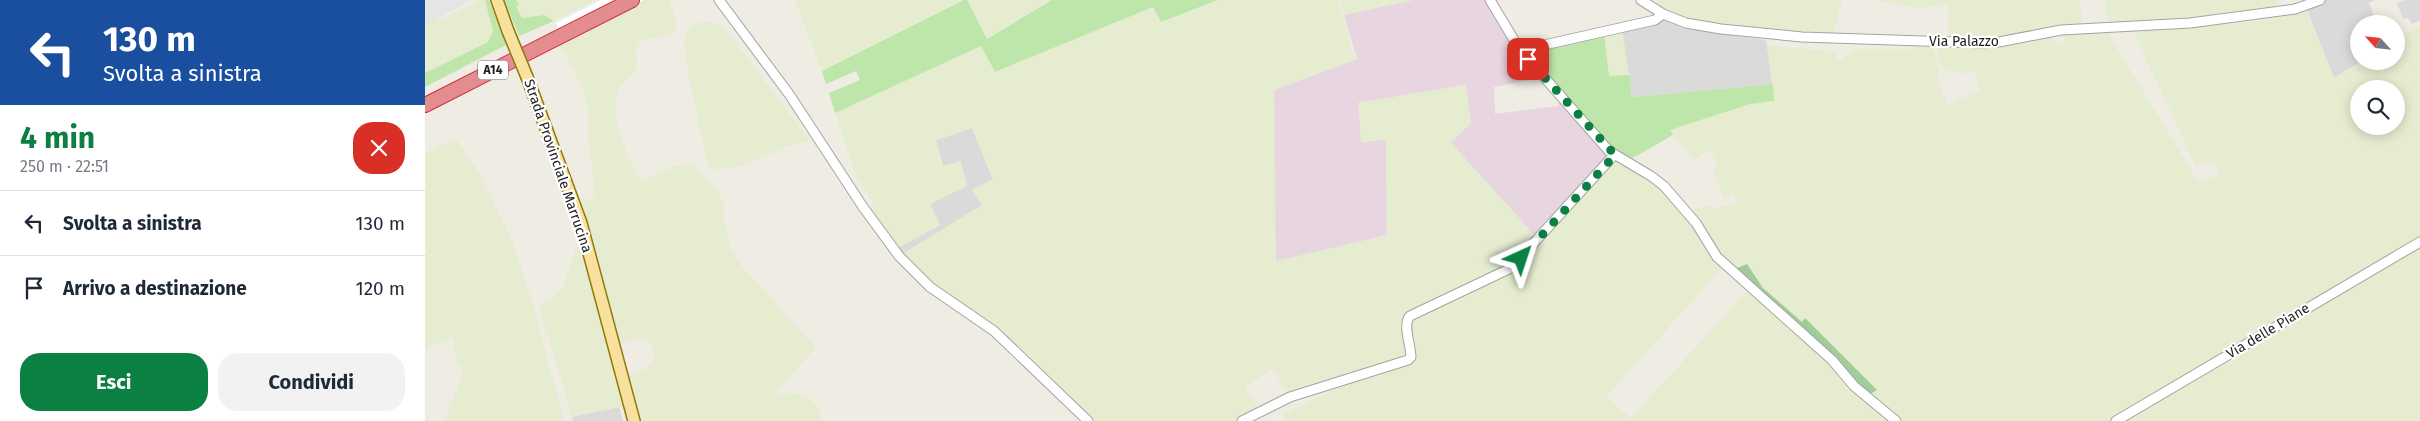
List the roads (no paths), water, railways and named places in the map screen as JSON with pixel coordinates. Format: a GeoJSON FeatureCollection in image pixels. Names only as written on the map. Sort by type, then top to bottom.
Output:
{"type":"FeatureCollection","features":[{"type":"Feature","properties":{"kind":"highway","name":"A14"},"geometry":{"type":"LineString","coordinates":[[425,105],[560,31],[612,0]]}},
{"type":"Feature","properties":{"kind":"highway","name":"A14"},"geometry":{"type":"LineString","coordinates":[[425,95],[560,31],[632,0]]}},
{"type":"Feature","properties":{"kind":"main road","name":"Strada Provinciale Marrucina"},"geometry":{"type":"LineString","coordinates":[[497,0],[581,222],[634,421]]}},
{"type":"Feature","properties":{"kind":"street"},"geometry":{"type":"LineString","coordinates":[[719,0],[789,94],[863,207],[899,256],[930,287],[994,331],[1088,421]]}},
{"type":"Feature","properties":{"kind":"street"},"geometry":{"type":"LineString","coordinates":[[1491,0],[1517,46],[1527,52]]}},
{"type":"Feature","properties":{"kind":"street","name":"Via Palazzo"},"geometry":{"type":"LineString","coordinates":[[1641,0],[1663,14],[1686,23],[1802,37],[1983,43],[1999,42],[2061,30],[2190,23],[2295,9],[2320,0]]}},
{"type":"Feature","properties":{"kind":"street"},"geometry":{"type":"LineString","coordinates":[[1527,52],[1531,48],[1655,20],[1663,14]]}},
{"type":"Feature","properties":{"kind":"street"},"geometry":{"type":"LineString","coordinates":[[1527,52],[1528,59],[1615,155],[1651,176],[1664,186],[1696,223],[1717,257],[1832,360],[1855,386],[1896,421]]}},
{"type":"Feature","properties":{"kind":"street"},"geometry":{"type":"LineString","coordinates":[[1242,421],[1289,397],[1408,360],[1411,357],[1411,343],[1406,321],[1411,316],[1511,268],[1615,155]]}},
{"type":"Feature","properties":{"kind":"street","name":"Via delle Piane"},"geometry":{"type":"LineString","coordinates":[[2116,421],[2420,242]]}}]}
